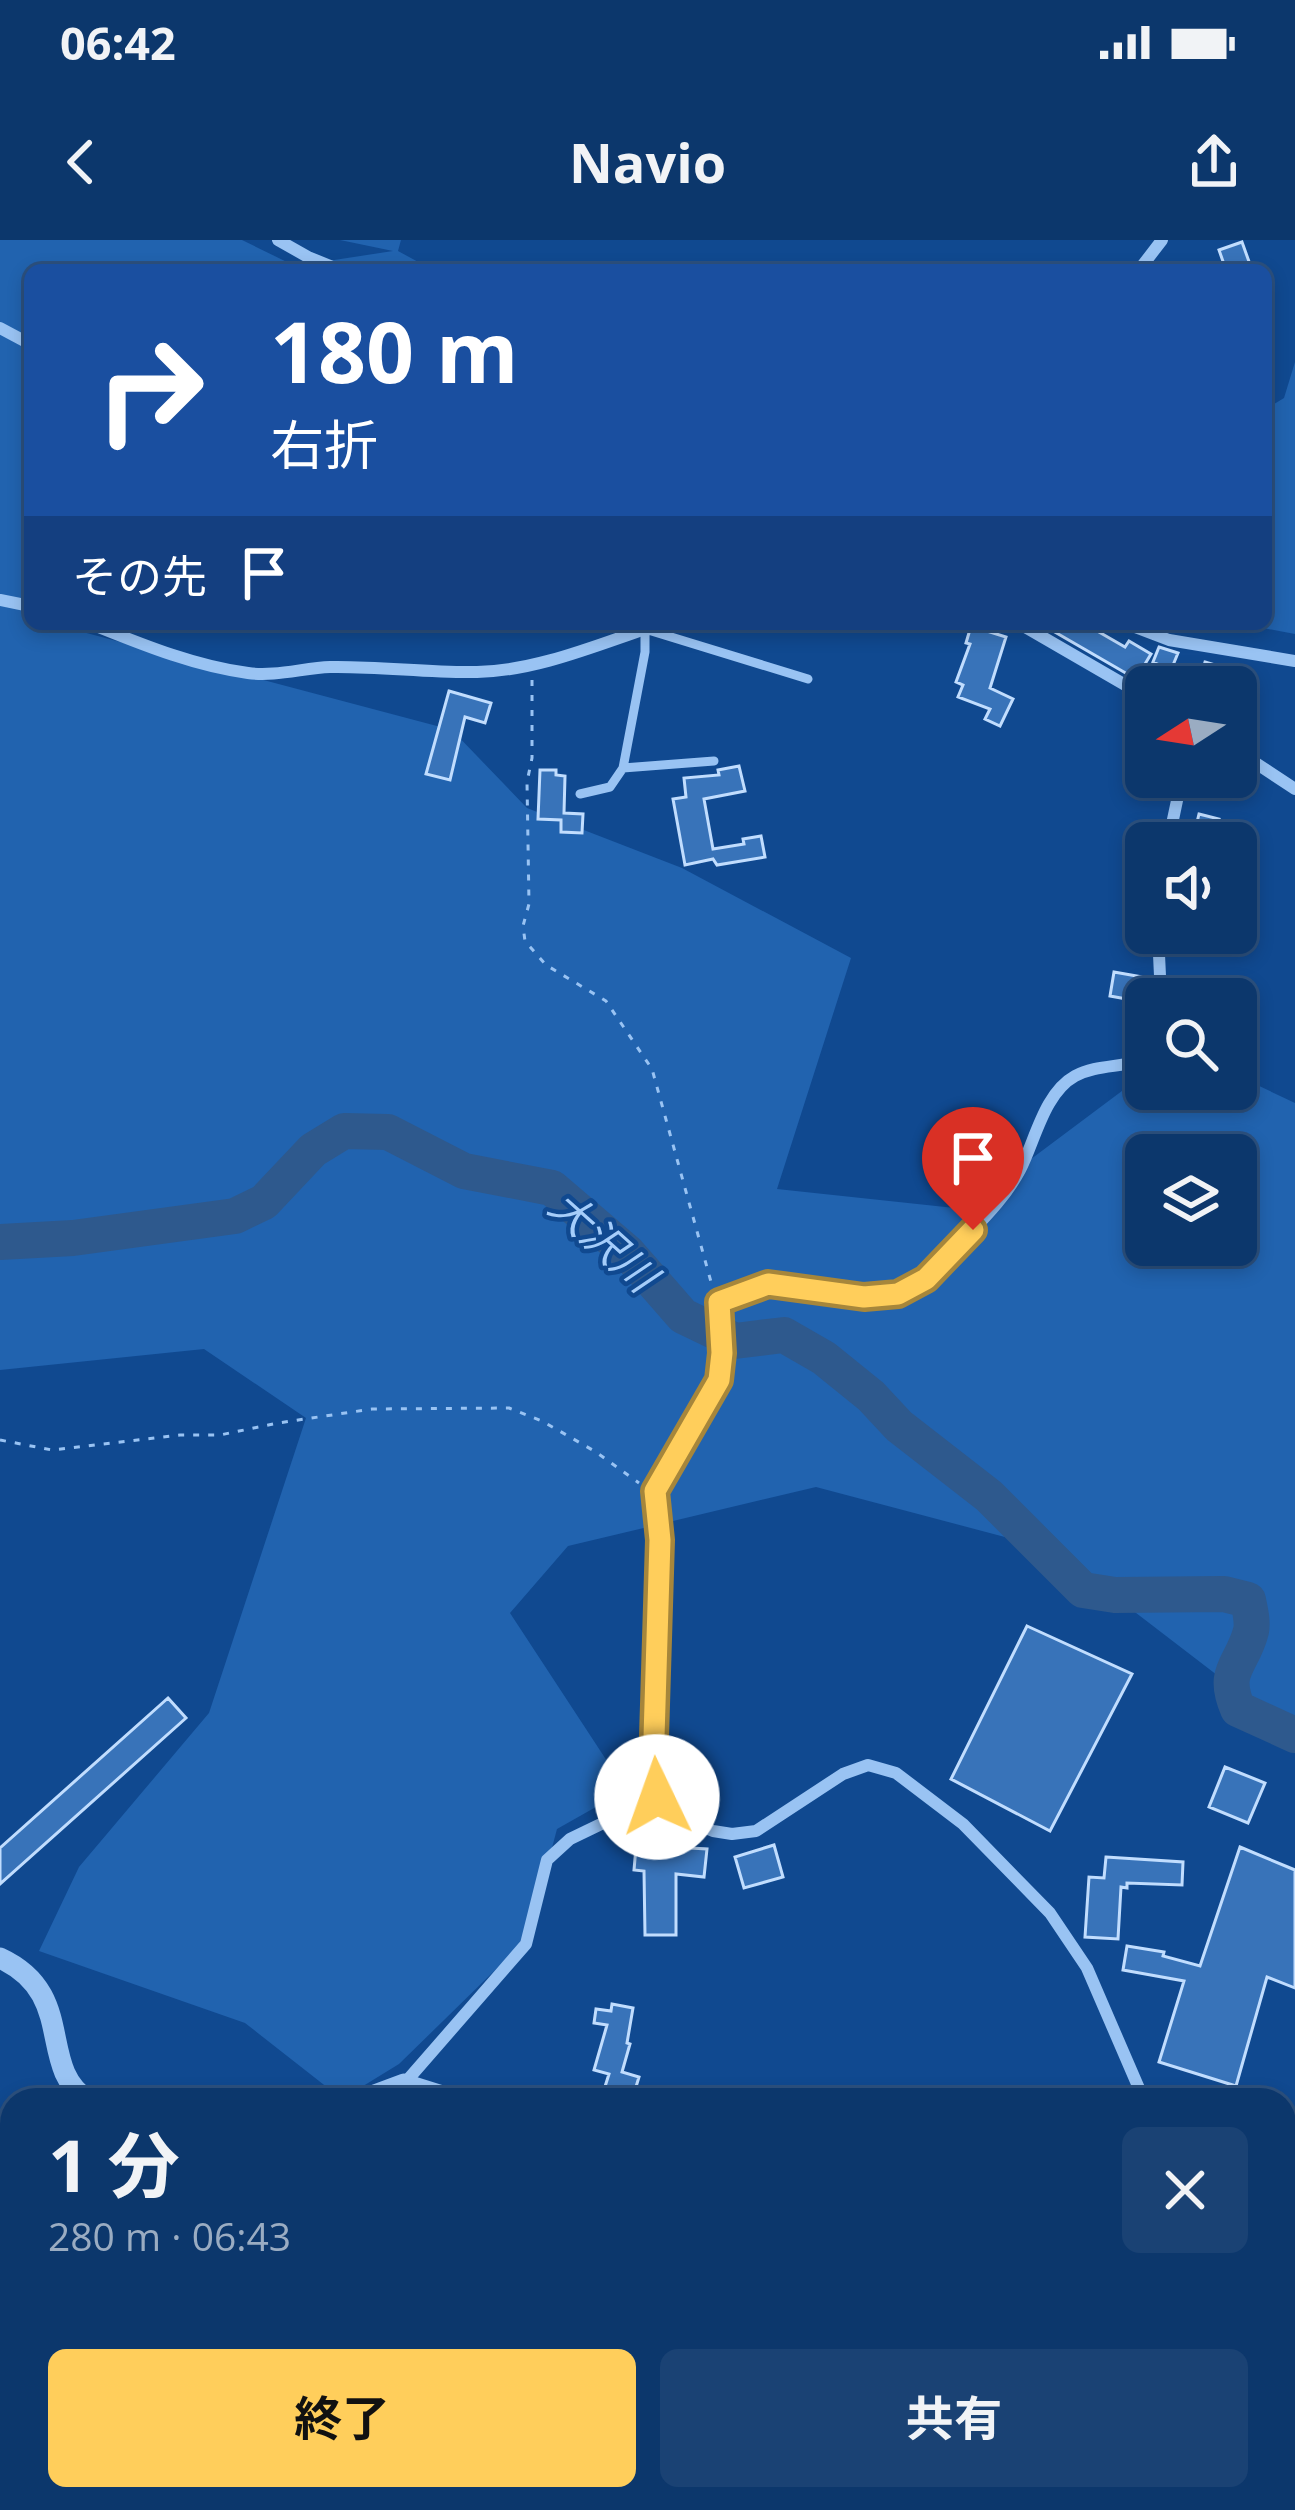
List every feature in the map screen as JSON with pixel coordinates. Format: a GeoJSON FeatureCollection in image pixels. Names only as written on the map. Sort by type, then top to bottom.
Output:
{"type":"FeatureCollection","features":[{"type":"Feature","properties":{"kind":"street"},"geometry":{"type":"LineString","coordinates":[[278,240],[325,264]]}},
{"type":"Feature","properties":{"kind":"street"},"geometry":{"type":"LineString","coordinates":[[1144,264],[1162,240]]}},
{"type":"Feature","properties":{"kind":"street"},"geometry":{"type":"LineString","coordinates":[[106,630],[158,651],[251,674],[326,667],[479,672],[600,646],[638,630]]}},
{"type":"Feature","properties":{"kind":"street"},"geometry":{"type":"LineString","coordinates":[[1030,630],[1125,685]]}},
{"type":"Feature","properties":{"kind":"street"},"geometry":{"type":"LineString","coordinates":[[1143,630],[1169,640],[1295,661]]}},
{"type":"Feature","properties":{"kind":"street"},"geometry":{"type":"LineString","coordinates":[[1257,764],[1295,789]]}},
{"type":"Feature","properties":{"kind":"street"},"geometry":{"type":"LineString","coordinates":[[1125,1065],[1098,1068],[1061,1087],[998,1205],[926,1279],[898,1294],[864,1297],[768,1284],[719,1302],[719,1380],[655,1491],[660,1540],[653,1770],[657,1797],[698,1825],[732,1834],[756,1831],[843,1774],[868,1765],[896,1773],[963,1824],[1050,1913],[1087,1968],[1139,2088]]}},
{"type":"Feature","properties":{"kind":"street"},"geometry":{"type":"LineString","coordinates":[[393,2088],[404,2084],[526,1944],[547,1859],[570,1839],[657,1797]]}},
{"type":"Feature","properties":{"kind":"street"},"geometry":{"type":"LineString","coordinates":[[0,1958],[15,1965],[43,1992],[72,2088]]}},
{"type":"Feature","properties":{"kind":"street"},"geometry":{"type":"LineString","coordinates":[[404,2084],[416,2088]]}},
{"type":"Feature","properties":{"kind":"lane"},"geometry":{"type":"LineString","coordinates":[[580,794],[610,787],[623,768],[645,630]]}},
{"type":"Feature","properties":{"kind":"lane"},"geometry":{"type":"LineString","coordinates":[[654,630],[808,679]]}},
{"type":"Feature","properties":{"kind":"lane"},"geometry":{"type":"LineString","coordinates":[[623,768],[715,760]]}},
{"type":"Feature","properties":{"kind":"path"},"geometry":{"type":"LineString","coordinates":[[532,663],[525,941],[546,964],[605,1001],[652,1069],[719,1302]]}},
{"type":"Feature","properties":{"kind":"path"},"geometry":{"type":"LineString","coordinates":[[0,1440],[52,1450],[220,1435],[372,1408],[509,1408],[560,1432],[655,1491]]}},
{"type":"Feature","properties":{"kind":"shaded area"},"geometry":{"type":"Polygon","coordinates":[[[0,240],[242,240],[291,264],[24,264],[24,630],[79,630],[452,730],[527,808],[682,868],[851,958],[777,1189],[964,1209],[1125,1089],[1125,1110],[1257,1110],[1257,1085],[1295,1103],[1295,1735],[1054,1550],[816,1487],[568,1546],[510,1613],[626,1790],[557,1829],[528,1938],[399,2064],[360,2088],[328,2088],[245,2023],[39,1951],[79,1867],[209,1713],[306,1418],[204,1349],[0,1370],[0,240]]]}},
{"type":"Feature","properties":{"kind":"shaded area"},"geometry":{"type":"Polygon","coordinates":[[[340,240],[401,240],[398,251],[422,264],[308,264],[393,251],[340,240]]]}},
{"type":"Feature","properties":{"kind":"shaded area"},"geometry":{"type":"Polygon","coordinates":[[[1295,362],[1295,634],[1272,630],[1272,405],[1284,398],[1295,362]]]}},
{"type":"Feature","properties":{"kind":"building"},"geometry":{"type":"Polygon","coordinates":[[[1242,242],[1250,264],[1224,264],[1219,250],[1242,242]]]}},
{"type":"Feature","properties":{"kind":"building"},"geometry":{"type":"Polygon","coordinates":[[[970,630],[1006,637],[990,688],[1013,699],[1000,726],[985,719],[990,709],[958,697],[963,685],[956,682],[970,644],[966,643],[970,630]]]}},
{"type":"Feature","properties":{"kind":"building"},"geometry":{"type":"Polygon","coordinates":[[[1051,630],[1095,630],[1125,647],[1129,641],[1151,654],[1144,666],[1125,666],[1125,673],[1051,630]]]}},
{"type":"Feature","properties":{"kind":"building"},"geometry":{"type":"Polygon","coordinates":[[[1159,647],[1178,653],[1173,666],[1153,662],[1159,647]]]}},
{"type":"Feature","properties":{"kind":"building"},"geometry":{"type":"Polygon","coordinates":[[[449,691],[491,703],[485,723],[465,717],[450,780],[426,774],[449,691]]]}},
{"type":"Feature","properties":{"kind":"building"},"geometry":{"type":"Polygon","coordinates":[[[739,766],[745,791],[704,799],[713,849],[761,836],[765,857],[685,865],[673,799],[686,797],[684,778],[719,775],[718,770],[739,766]]]}},
{"type":"Feature","properties":{"kind":"building"},"geometry":{"type":"Polygon","coordinates":[[[540,770],[556,770],[556,775],[565,776],[564,813],[583,814],[582,833],[561,832],[561,820],[538,819],[540,770]]]}},
{"type":"Feature","properties":{"kind":"building"},"geometry":{"type":"Polygon","coordinates":[[[1199,814],[1219,819],[1218,822],[1197,822],[1199,814]]]}},
{"type":"Feature","properties":{"kind":"building"},"geometry":{"type":"Polygon","coordinates":[[[1114,972],[1148,978],[1125,978],[1125,999],[1110,996],[1114,972]]]}},
{"type":"Feature","properties":{"kind":"building"},"geometry":{"type":"Polygon","coordinates":[[[1027,1626],[1132,1674],[1050,1831],[951,1779],[1027,1626]]]}},
{"type":"Feature","properties":{"kind":"building"},"geometry":{"type":"Polygon","coordinates":[[[168,1698],[186,1718],[0,1884],[0,1848],[168,1698]]]}},
{"type":"Feature","properties":{"kind":"building"},"geometry":{"type":"Polygon","coordinates":[[[1225,1767],[1265,1783],[1248,1823],[1209,1807],[1225,1767]]]}},
{"type":"Feature","properties":{"kind":"building"},"geometry":{"type":"Polygon","coordinates":[[[637,1836],[691,1841],[691,1848],[707,1849],[704,1877],[676,1874],[676,1935],[645,1935],[644,1871],[634,1870],[637,1836]]]}},
{"type":"Feature","properties":{"kind":"building"},"geometry":{"type":"Polygon","coordinates":[[[774,1845],[783,1877],[744,1888],[735,1857],[774,1845]]]}},
{"type":"Feature","properties":{"kind":"building"},"geometry":{"type":"Polygon","coordinates":[[[1240,1847],[1295,1870],[1295,1988],[1267,1977],[1236,2086],[1159,2062],[1184,1981],[1123,1970],[1127,1946],[1164,1952],[1163,1956],[1200,1966],[1240,1847]]]}},
{"type":"Feature","properties":{"kind":"building"},"geometry":{"type":"Polygon","coordinates":[[[1106,1857],[1183,1862],[1182,1885],[1127,1883],[1127,1888],[1121,1887],[1118,1939],[1085,1937],[1089,1877],[1104,1878],[1106,1857]]]}},
{"type":"Feature","properties":{"kind":"building"},"geometry":{"type":"Polygon","coordinates":[[[612,2004],[633,2008],[622,2072],[639,2077],[636,2088],[605,2088],[609,2074],[594,2070],[607,2025],[594,2023],[596,2009],[611,2011],[612,2004]]]}},
{"type":"Feature","properties":{"kind":"waterway","name":"大沢川"},"geometry":{"type":"LineString","coordinates":[[0,1242],[73,1238],[235,1216],[264,1202],[313,1150],[344,1131],[388,1132],[464,1171],[552,1188],[628,1253],[683,1316],[735,1341],[784,1335],[824,1358],[899,1426],[989,1496],[1083,1590],[1115,1595],[1224,1594],[1248,1600],[1251,1631],[1232,1676],[1233,1696],[1238,1709],[1295,1735]]}},
{"type":"Feature","properties":{"kind":"route"},"geometry":{"type":"LineString","coordinates":[[657,1797],[653,1770],[660,1540],[655,1491],[719,1380],[719,1302],[768,1284],[864,1297],[898,1294],[926,1279],[973,1230]]}}]}
